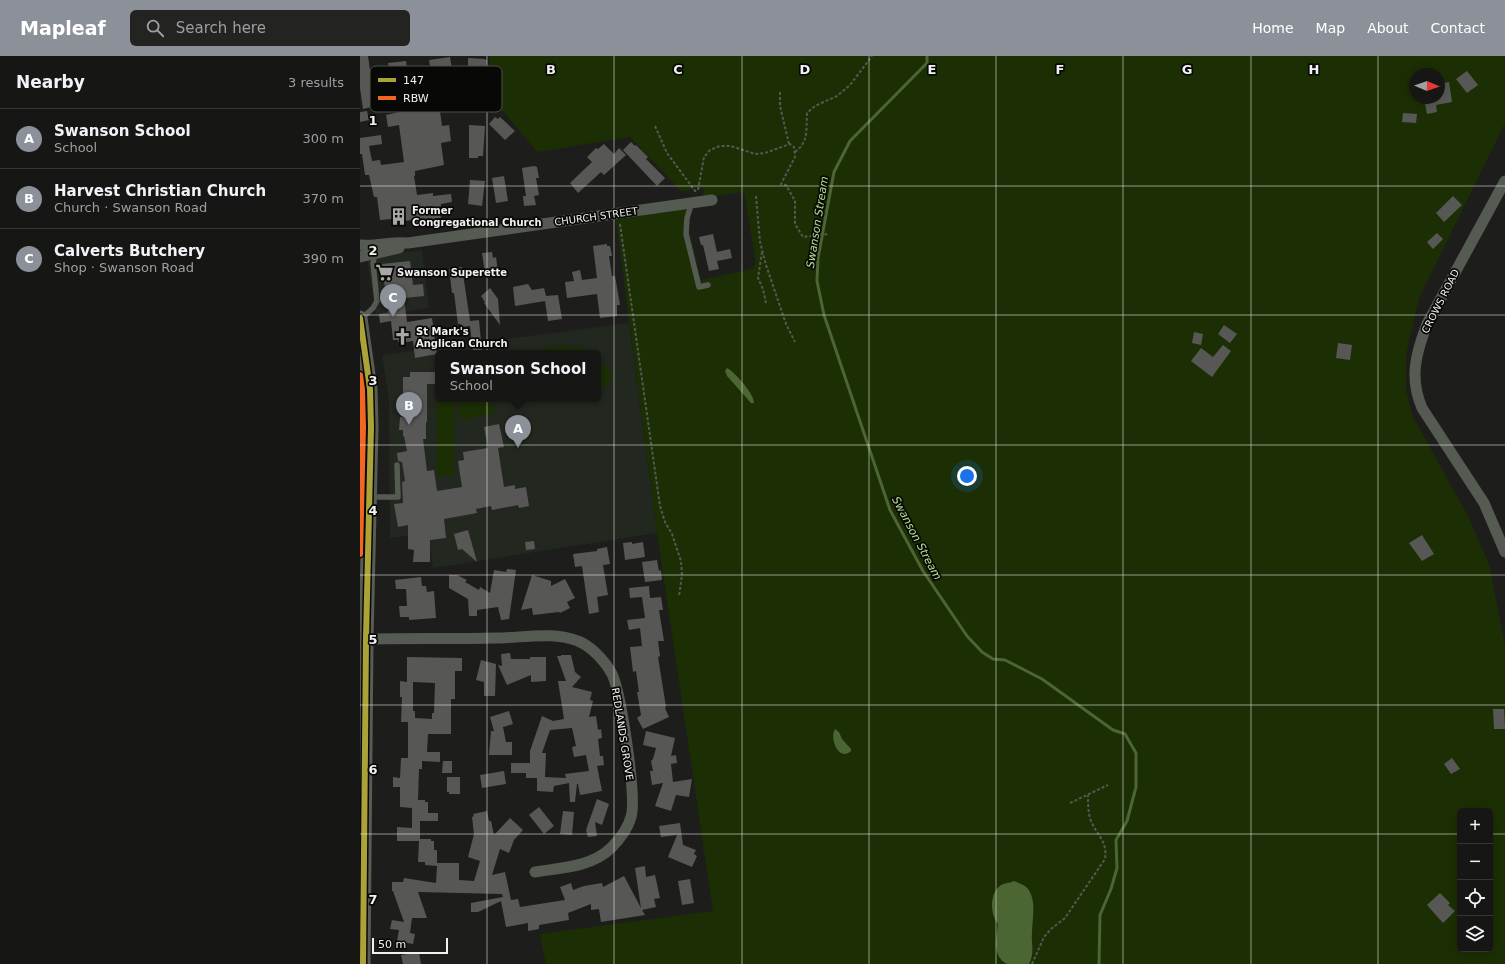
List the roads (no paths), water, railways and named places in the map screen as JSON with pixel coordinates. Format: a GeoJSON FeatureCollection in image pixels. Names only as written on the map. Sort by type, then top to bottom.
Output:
{"type":"FeatureCollection","features":[{"type":"Feature","properties":{"kind":"main road"},"geometry":{"type":"LineString","coordinates":[[360,319],[363,368],[371,404],[366,639],[363,670],[363,964]]}},
{"type":"Feature","properties":{"kind":"street","name":"CROWS ROAD"},"geometry":{"type":"LineString","coordinates":[[1505,181],[1427,324],[1420,341],[1416,358],[1414,385],[1422,408],[1484,503],[1505,552]]}},
{"type":"Feature","properties":{"kind":"street","name":"CHURCH STREET"},"geometry":{"type":"LineString","coordinates":[[360,245],[370,246],[398,241],[408,243],[618,212],[712,200]]}},
{"type":"Feature","properties":{"kind":"street","name":"CHURCH STREET"},"geometry":{"type":"LineString","coordinates":[[360,257],[400,248],[408,243]]}},
{"type":"Feature","properties":{"kind":"street","name":"REDLANDS GROVE"},"geometry":{"type":"LineString","coordinates":[[366,639],[556,636],[578,641],[596,652],[612,674],[622,711],[633,795],[631,817],[623,833],[611,848],[597,859],[573,866],[535,872]]}},
{"type":"Feature","properties":{"kind":"lane"},"geometry":{"type":"LineString","coordinates":[[693,202],[686,218],[686,234],[699,287],[708,285]]}},
{"type":"Feature","properties":{"kind":"lane"},"geometry":{"type":"LineString","coordinates":[[360,319],[373,308],[377,301],[373,263],[375,253]]}},
{"type":"Feature","properties":{"kind":"lane"},"geometry":{"type":"LineString","coordinates":[[369,497],[398,497],[397,465]]}},
{"type":"Feature","properties":{"kind":"waterway","name":"Swanson Stream"},"geometry":{"type":"LineString","coordinates":[[927,56],[927,63],[850,141],[834,172],[818,258],[817,281],[824,315],[890,510],[923,571],[967,636],[982,652],[993,659],[1005,660],[1042,679],[1113,730],[1125,734],[1136,753],[1136,787],[1127,821],[1116,840],[1117,868],[1111,889],[1100,915],[1099,964]]}},
{"type":"Feature","properties":{"kind":"place","name":"Former Congregational Church"},"geometry":{"type":"Point","coordinates":[399,216]}},
{"type":"Feature","properties":{"kind":"place","name":"Swanson Superette"},"geometry":{"type":"Point","coordinates":[384,272]}},
{"type":"Feature","properties":{"kind":"place","name":"Calverts Butchery"},"geometry":{"type":"Point","coordinates":[393,317]}},
{"type":"Feature","properties":{"kind":"place","name":"St Mark's Anglican Church"},"geometry":{"type":"Point","coordinates":[403,337]}},
{"type":"Feature","properties":{"kind":"place","name":"Harvest Christian Church"},"geometry":{"type":"Point","coordinates":[409,425]}},
{"type":"Feature","properties":{"kind":"place","name":"Swanson School"},"geometry":{"type":"Point","coordinates":[518,448]}}]}
